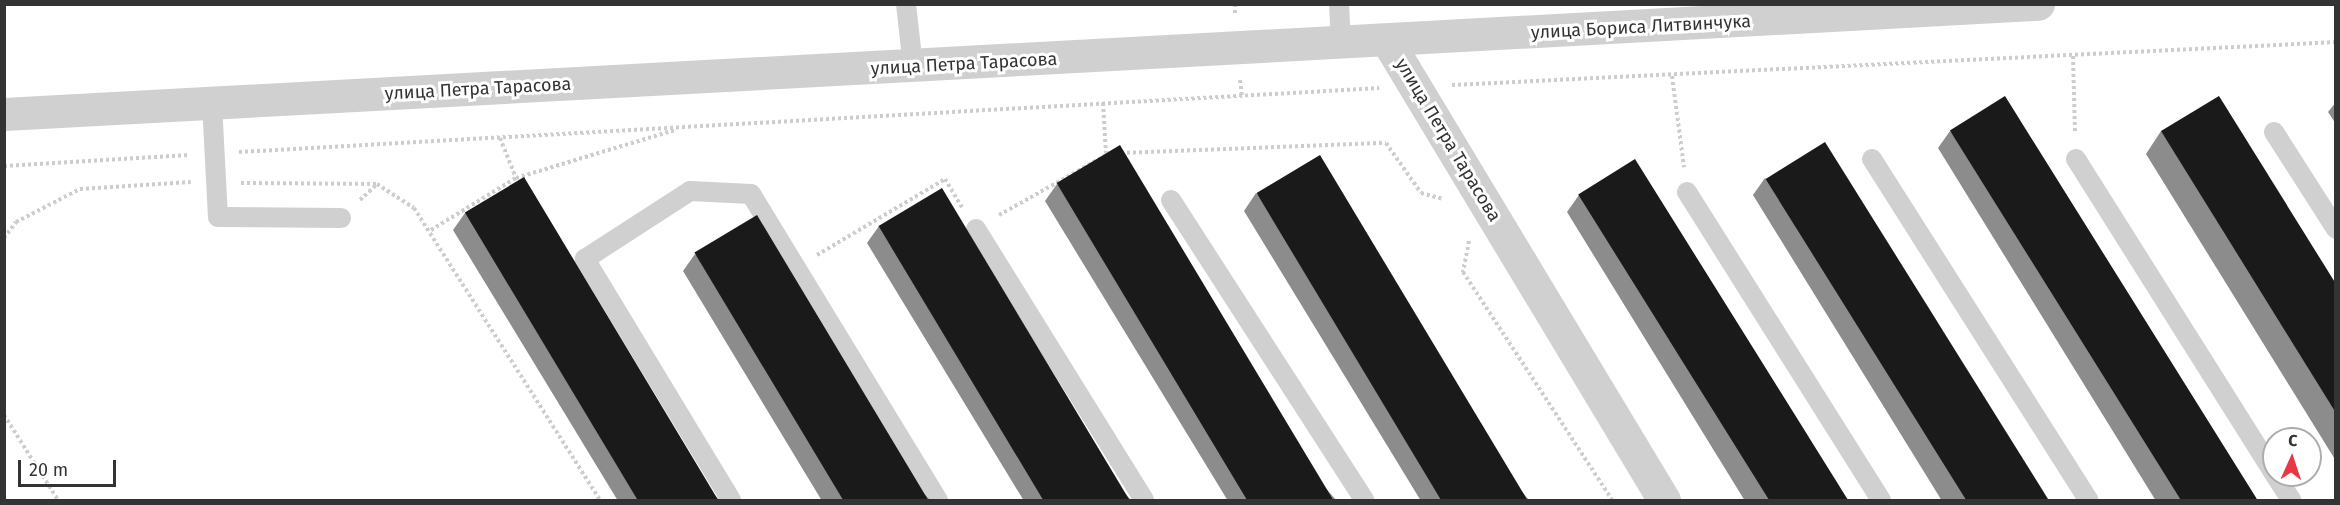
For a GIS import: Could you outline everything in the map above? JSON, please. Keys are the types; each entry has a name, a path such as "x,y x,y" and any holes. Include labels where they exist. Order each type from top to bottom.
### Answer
{"street":[{"name":"улица Бориса Литвинчука","path":"1388,42 2038,4"},
{"name":"улица Петра Тарасова","path":"4,114 1388,42 1664,501"}],"lane":[{"path":"906,4 913,66"},
{"path":"1339,4 1341,44"},
{"path":"212,102 218,217 341,218"},
{"path":"2274,132 2336,229"},
{"path":"1872,159 2088,501"},
{"path":"2076,159 2262,453"},
{"path":"731,501 585,259 690,191 751,195 938,501"},
{"path":"1687,192 1881,501"},
{"path":"1171,200 1364,501"},
{"path":"976,229 1144,501"},
{"path":"2283,487 2291,501"}],"path":[{"path":"4,166 1415,86 1672,76 2336,42"},
{"path":"2073,56 2076,159"},
{"path":"1672,76 1687,192"},
{"path":"1103,104 1106,153"},
{"path":"430,230 516,178 682,128"},
{"path":"500,138 516,178"},
{"path":"796,268 945,179 976,229 1106,153 1386,143 1421,193 1448,200"},
{"path":"4,238 16,222 80,189 143,181 377,184 414,208 430,230 600,501"},
{"path":"1471,236 1463,272 1612,501"},
{"path":"4,415 58,501"}],"building":[{"path":"2005,96 2257,499 2181,500 1950,130"},
{"path":"2219,96 2336,284 2336,413 2161,131"},
{"path":"1825,142 2049,500 1966,500 1766,179"},
{"path":"1120,145 1333,500 1247,500 1057,183"},
{"path":"1320,155 1527,500 1441,500 1257,193"},
{"path":"1635,159 1848,500 1769,500 1578,195"},
{"path":"524,177 718,500 638,500 465,213"},
{"path":"942,188 1129,500 1043,500 879,226"},
{"path":"757,215 928,500 843,500 694,253"}]}
